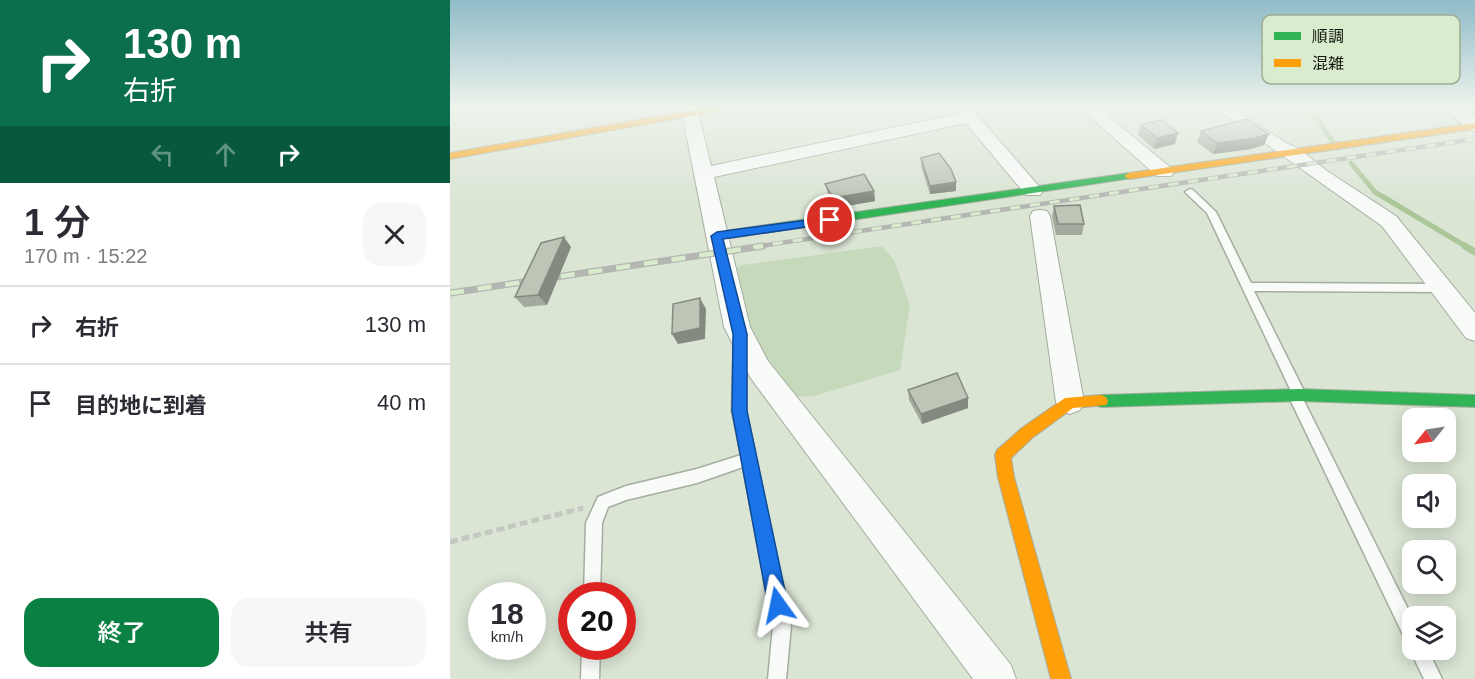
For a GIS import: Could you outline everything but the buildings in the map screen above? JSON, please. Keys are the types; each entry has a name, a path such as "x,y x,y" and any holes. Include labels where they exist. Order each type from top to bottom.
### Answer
{"street":[{"path":"450,156 540,139"},
{"path":"696,139 740,334 759,369 997,679"},
{"path":"703,174 853,139"},
{"path":"989,139 1033,191"},
{"path":"1125,139 1164,172"},
{"path":"1268,139 1293,153 1320,175 1389,221 1475,331"},
{"path":"717,236 1389,139"},
{"path":"1040,216 1070,402"},
{"path":"1061,679 1006,477 1003,455 1022,436 1070,402 1297,395 1475,401"}],"lane":[{"path":"1190,192 1211,212 1402,614"},
{"path":"1246,287 1441,288"},
{"path":"740,334 739,411 782,626 777,679"},
{"path":"592,582 594,523 603,502 626,493 697,476 748,459"},
{"path":"590,679 591,660"},
{"path":"1424,660 1433,679"}],"path":[{"path":"450,542 603,502"}],"green space":[{"path":"882,246 894,260 910,305 900,370 814,396 787,397 747,339 731,270 743,265"}],"waterway":[{"path":"1331,139 1333,142"},
{"path":"1351,163 1375,192 1467,247"},
{"path":"1465,246 1475,252"}],"railway":[{"path":"753,247 1475,139"},
{"path":"450,293 763,246"}],"traffic: fast":[{"path":"717,236 1129,176"},
{"path":"1101,401 1299,395 1475,401"}],"traffic: slow":[{"path":"450,156 547,139"},
{"path":"1129,176 1387,139"},
{"path":"1061,679 1006,477 1003,455 1027,433 1070,402 1101,401"}],"route":[{"path":"778,605 739,411 740,334 717,236 830,220"}]}
